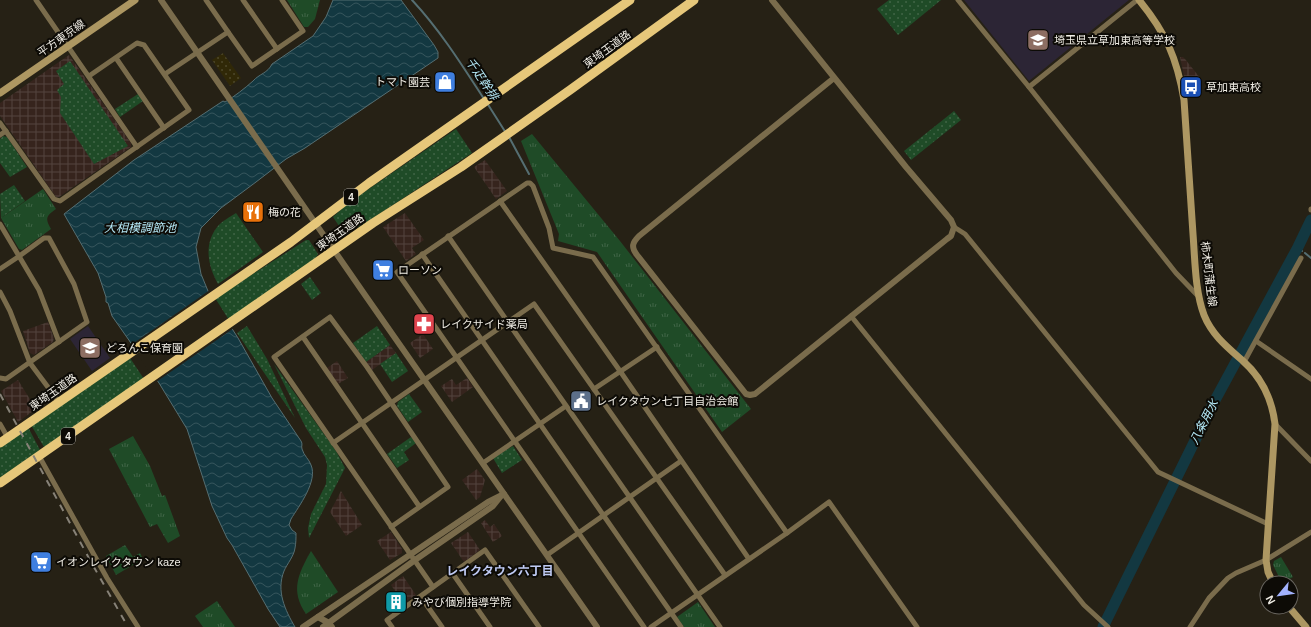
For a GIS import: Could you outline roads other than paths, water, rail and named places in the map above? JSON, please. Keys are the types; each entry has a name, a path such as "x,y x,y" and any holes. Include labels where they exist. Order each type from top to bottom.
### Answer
{"highway":[{"name":"東埼玉道路","path":"0,444 316,224 369,183 630,0"},
{"name":"東埼玉道路","path":"0,483 373,223 461,167 694,0"}],"main road":[{"name":"平方東京線","path":"0,94 135,0"},
{"name":"柿木町蒲生線","path":"1138,0 1155,21 1170,46 1181,81 1184,100 1195,258 1199,298 1204,315 1208,324 1222,343 1243,361 1263,385 1273,408 1275,424 1266,560 1269,575"},
{"path":"1296,615 1306,627"}],"street":[{"path":"36,0 137,147"},
{"path":"161,0 279,173 425,379 597,627"},
{"path":"206,0 252,66 303,31 282,0"},
{"path":"243,0 277,49"},
{"path":"772,0 918,183 951,220 954,227 966,234 1158,472 1268,524"},
{"path":"958,0 1176,273 1199,298"},
{"path":"1029,87 1138,0"},
{"path":"165,74 228,32"},
{"path":"0,123 54,199 60,200 189,110 144,45 137,43 89,76"},
{"path":"116,58 164,128"},
{"path":"834,78 633,242 632,246 637,255 746,394 755,394 951,236 954,227"},
{"path":"0,135 6,131"},
{"path":"644,627 397,272 527,183 530,183 533,186 549,228 554,248 593,256 787,533"},
{"path":"500,201 620,371 749,559"},
{"path":"0,224 18,257 39,290 59,342"},
{"path":"448,236 720,627"},
{"path":"0,268 44,238 49,238 74,284 87,322 6,379 0,378"},
{"path":"422,254 681,627"},
{"path":"1243,361 1256,341 1301,258"},
{"path":"0,292 10,311 30,363 59,402"},
{"path":"333,443 534,304 725,575"},
{"path":"851,316 1084,605 1108,627"},
{"path":"391,527 448,487 391,402 330,317 274,357 391,527 411,554 433,587"},
{"path":"303,337 419,506"},
{"path":"1256,341 1311,379"},
{"path":"594,389 657,346"},
{"path":"483,463 514,440 566,406"},
{"path":"0,424 8,438"},
{"path":"1275,424 1311,461"},
{"path":"39,456 107,578 138,627"},
{"path":"547,555 681,461"},
{"path":"303,627 488,502 504,494"},
{"path":"318,617 322,627 331,625 415,560 493,506 504,494"},
{"path":"651,627 787,533 829,502 917,627"},
{"path":"1190,627 1209,598 1220,585 1236,573 1266,560 1311,532"},
{"path":"392,627 387,620 485,550 539,627"},
{"path":"453,574 490,627"},
{"path":"421,597 442,627"},
{"path":"318,617 331,625"}],"water":[{"name":"大相模調節池","path":"333,0 401,0 434,45 438,52 438,58 305,148 286,159 221,208 201,228 196,247 201,274 208,291 238,338 272,398 301,441 303,451 310,463 312,471 310,486 289,525 296,533 295,546 293,554 284,571 281,586 281,593 285,607 295,627 280,627 227,538 212,506 187,429 159,383 112,316 108,303 106,302 106,297 98,273 64,214 134,160 223,101 225,102 266,71 272,64 313,36 326,17"}],"waterway":[{"name":"千疋幹排","path":"412,0 441,36 484,99"},
{"name":"千疋幹排","path":"487,103 506,133"},
{"name":"千疋幹排","path":"509,137 529,174"},
{"name":"八条用水","path":"1103,627 1213,404 1298,247 1311,220"},
{"name":"八条用水","path":"1298,247 1302,251"},
{"path":"1305,253 1311,258"}],"railway":[{"path":"0,394 128,627"}],"place":[{"name":"埼玉県立草加東高等学校","path":"1038,40"},
{"name":"トマト園芸","path":"445,82"},
{"name":"草加東高校","path":"1191,87"},
{"name":"梅の花","path":"253,212"},
{"name":"ローソン","path":"383,270"},
{"name":"レイクサイド薬局","path":"424,324"},
{"name":"どろんこ保育園","path":"90,348"},
{"name":"レイクタウン七丁目自治会館","path":"581,401"},
{"name":"イオンレイクタウン kaze","path":"41,562"},
{"name":"みやび個別指導学院","path":"396,602"}],"district":[{"name":"レイクタウン六丁目","path":"500,571"}]}
